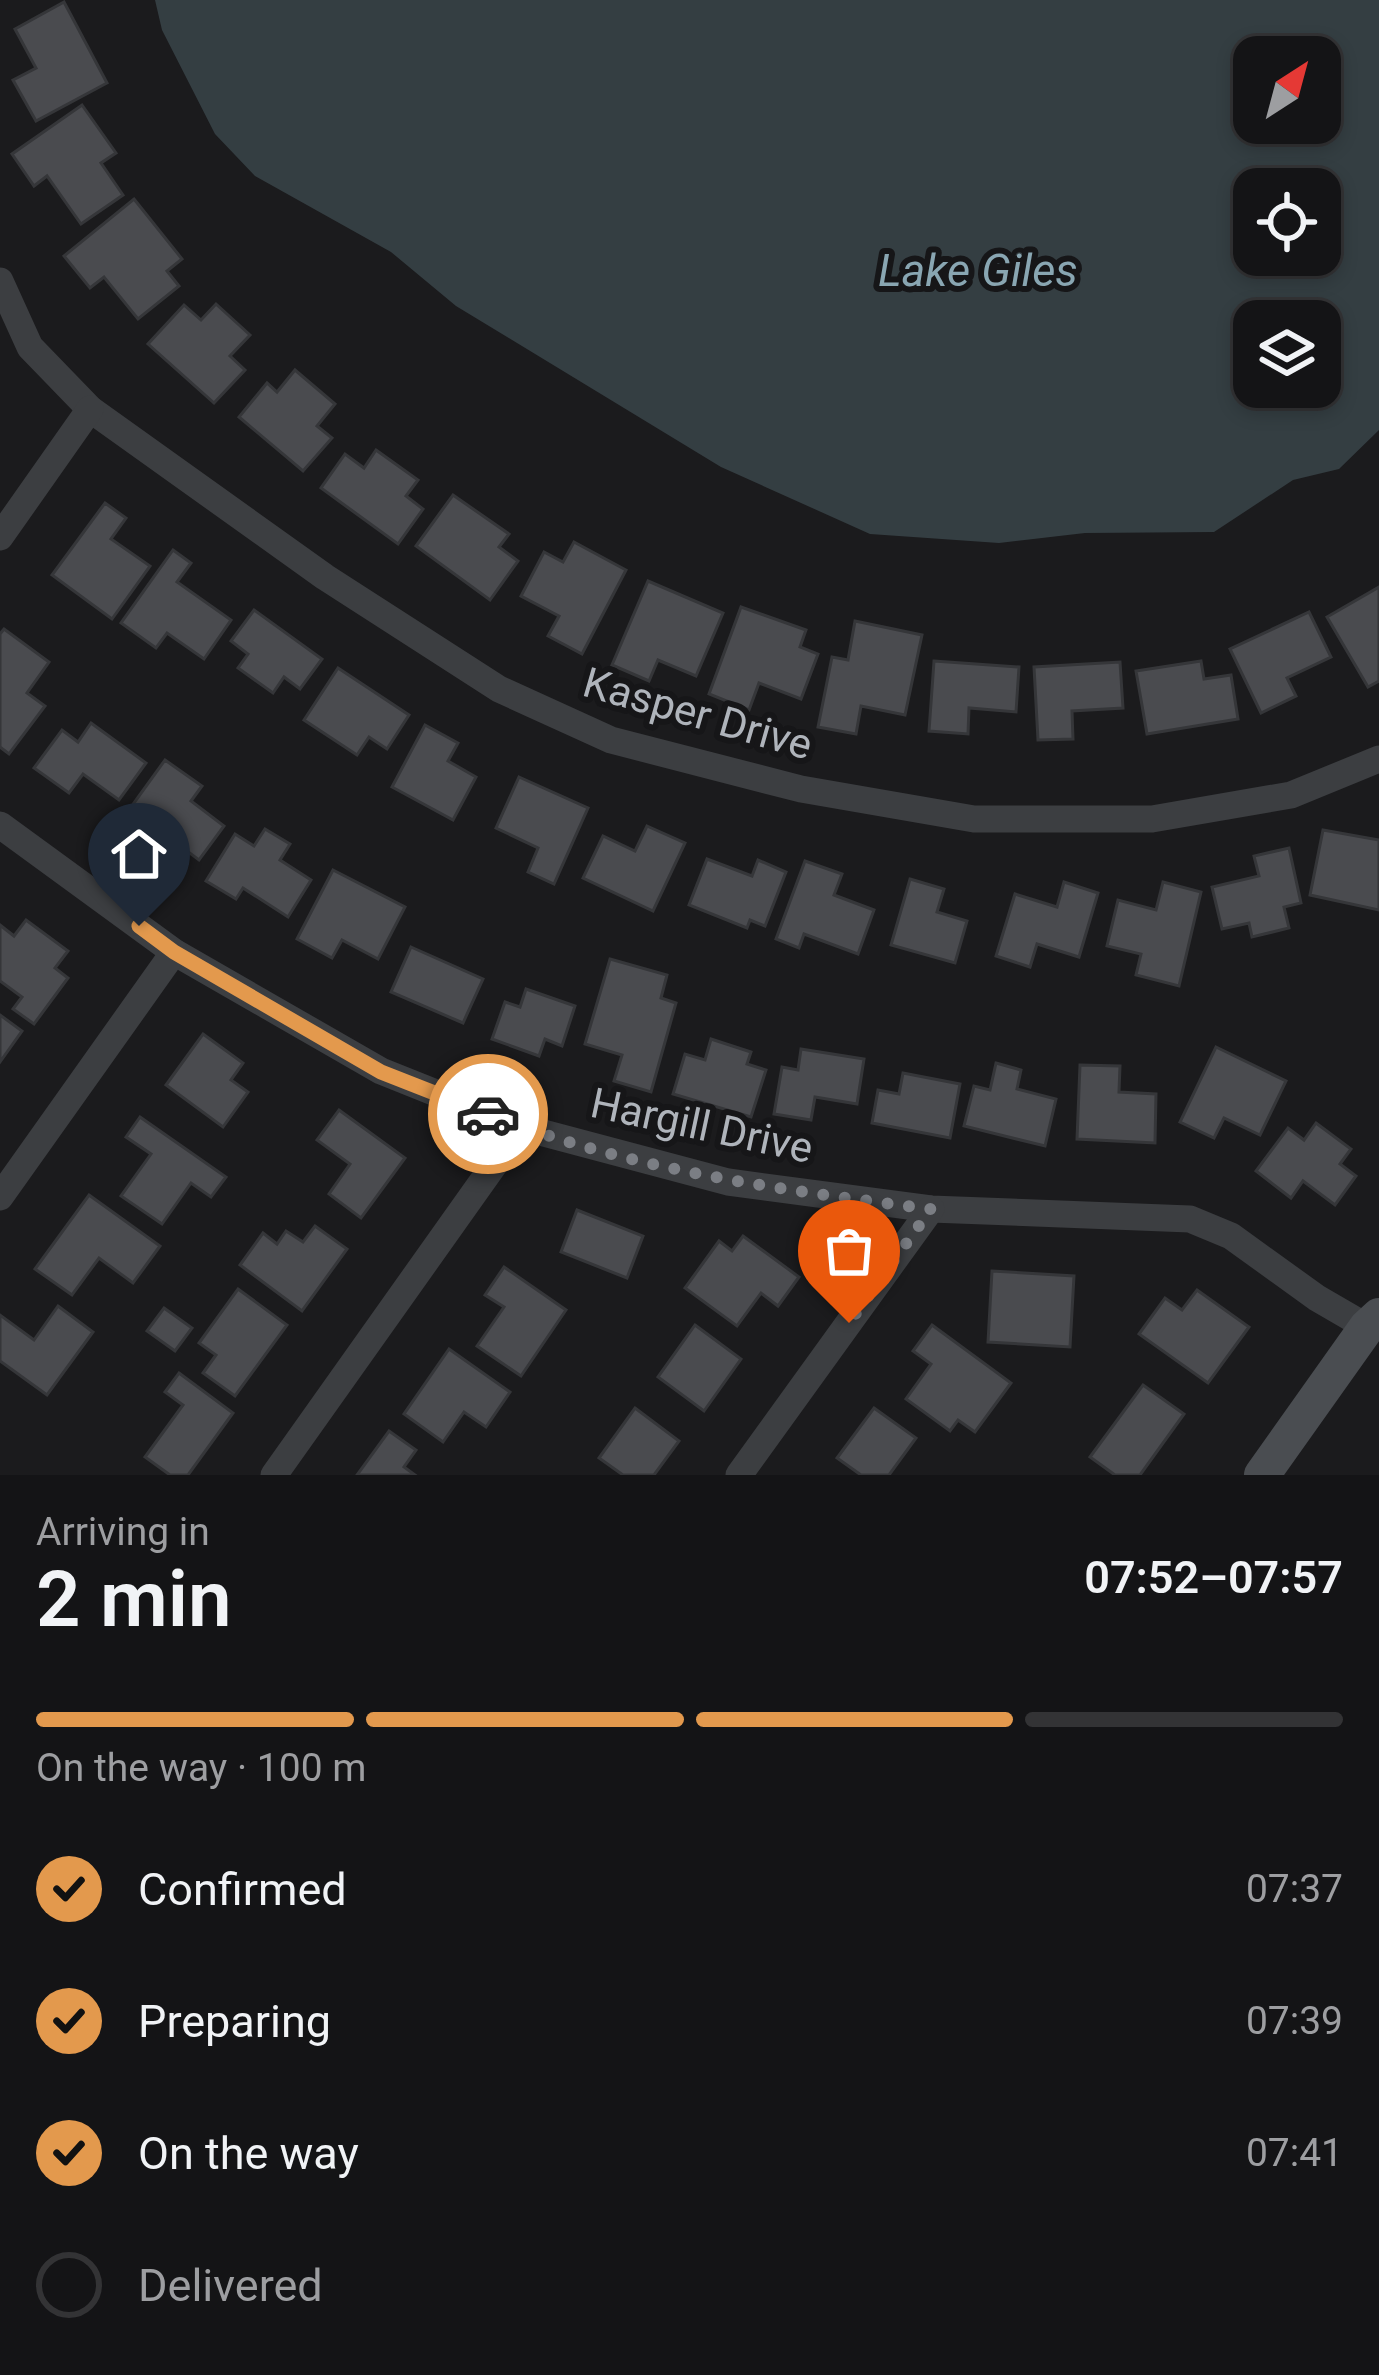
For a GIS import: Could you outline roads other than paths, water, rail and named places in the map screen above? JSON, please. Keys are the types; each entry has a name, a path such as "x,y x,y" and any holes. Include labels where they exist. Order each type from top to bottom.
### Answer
{"main road":[{"path":"1262,1475 1373,1322 1379,1292"}],"street":[{"name":"Kasper Drive","path":"0,281 30,347 89,409 326,577 499,689 611,740 801,789 974,819 1152,819 1291,795 1379,759"},
{"path":"0,537 89,409"},
{"name":"Hargill Drive","path":"0,825 174,952 381,1072 521,1127 728,1182 931,1209 1190,1219 1231,1236 1317,1298 1373,1322"},
{"path":"0,1197 174,952"},
{"path":"274,1475 521,1127"},
{"path":"739,1475 931,1209"}],"water":[{"name":"Lake Giles","path":"155,0 1379,0 1379,430 1339,469 1293,480 1214,532 1085,533 999,543 870,534 721,467 456,306 391,252 255,176 215,134 162,30"}]}
